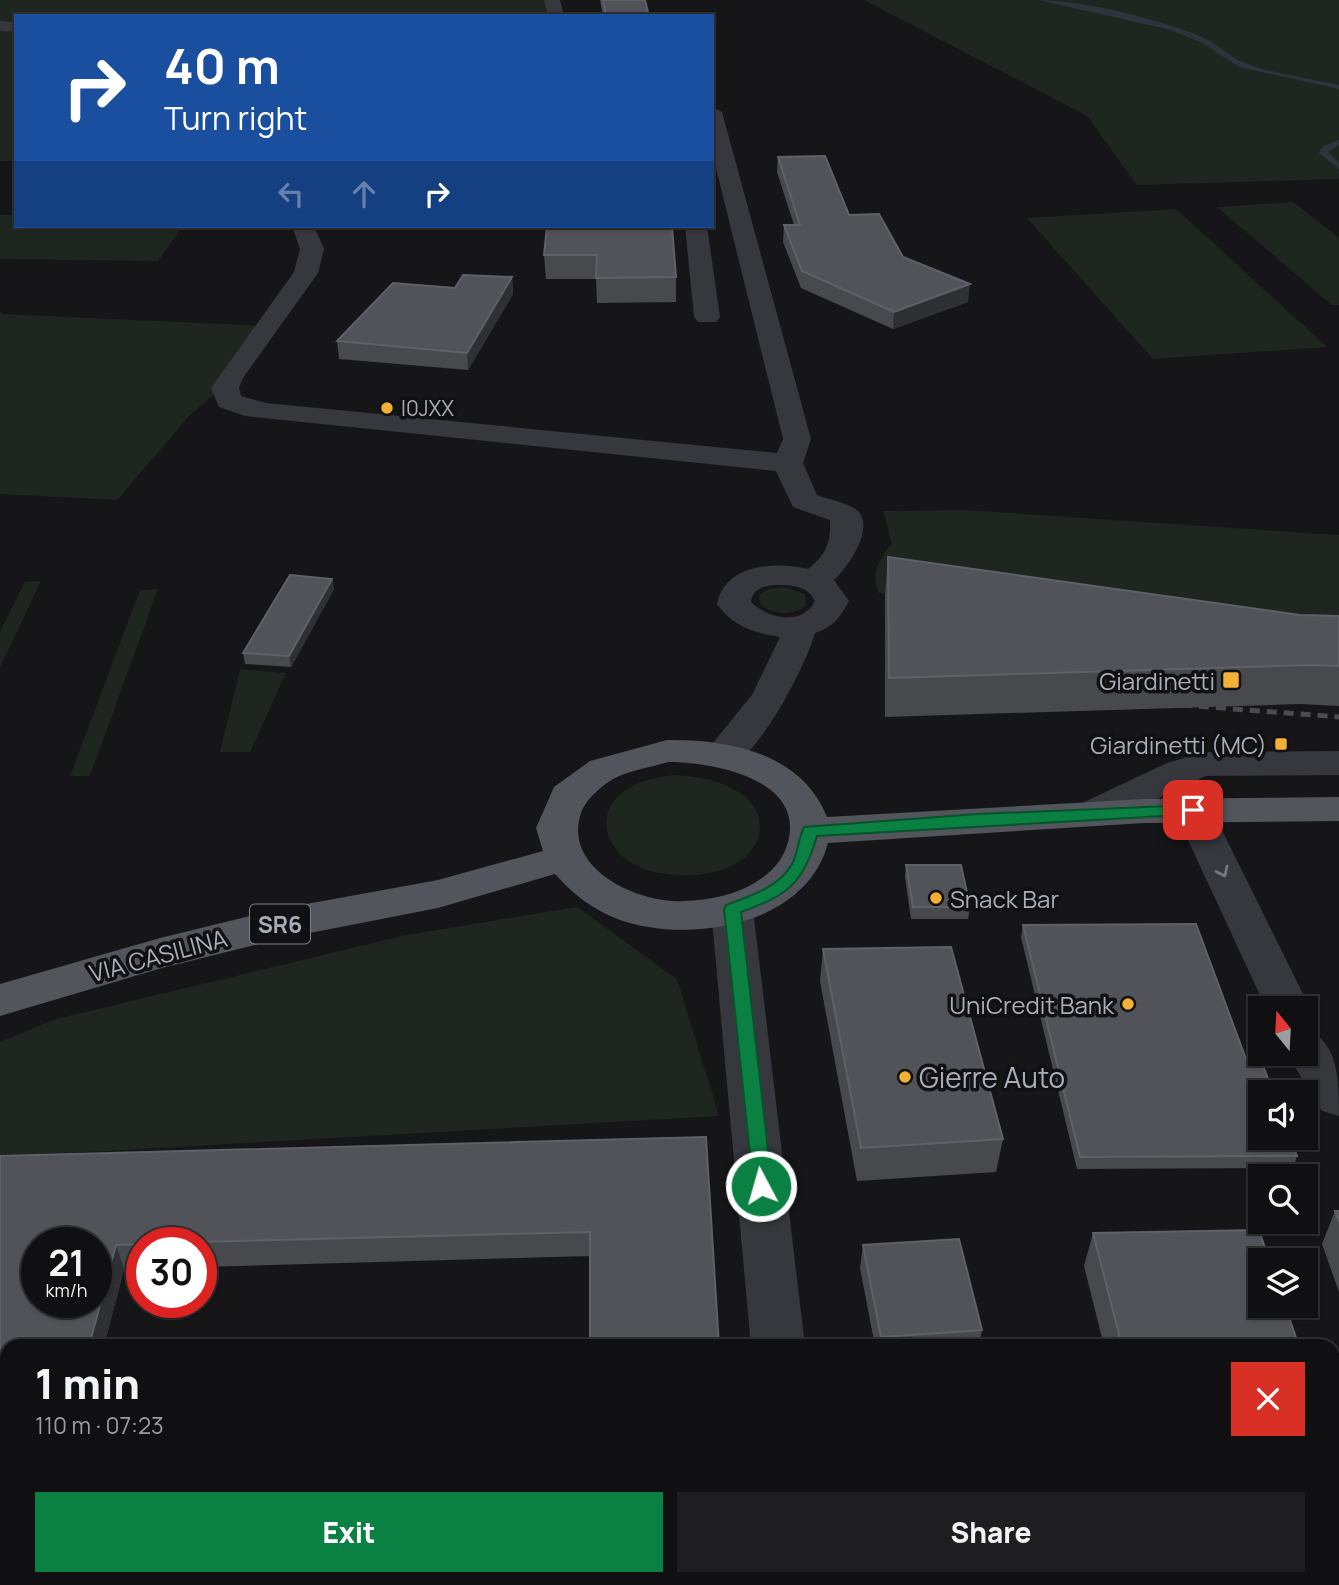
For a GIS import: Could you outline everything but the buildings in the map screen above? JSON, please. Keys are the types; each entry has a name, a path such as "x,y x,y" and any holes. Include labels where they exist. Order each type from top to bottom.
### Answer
{"main road":[{"path":"687,751 722,755 756,766 787,785 806,814 810,831 803,858 790,878 763,898 732,909 692,915 651,913 627,907 592,890 574,875 562,859 555,834 559,815 570,794 590,777 623,760 649,754 687,751"},
{"path":"810,831 1094,813 1339,809"},
{"name":"VIA CASILINA","path":"0,1000 160,953 292,922 450,891 562,859"}],"street":[{"path":"714,120 797,439 788,463 804,501 845,515 846,544 843,552 813,581"},
{"path":"304,228 312,249 306,273 227,383 227,397 237,406 788,463"},
{"path":"696,228 707,317"},
{"path":"784,574 813,581 830,593 830,609 824,617 800,626 774,626 752,621 740,613 733,598 740,586 759,577 784,574"},
{"path":"722,755 760,710 784,675 800,626"},
{"path":"1094,813 1180,771 1204,764 1339,763"},
{"path":"1193,810 1282,996"},
{"path":"732,909 777,1339"},
{"path":"1318,1064 1339,1098"}],"shaded area":[{"path":"0,0 556,0 560,14 14,14 14,161 0,161"},
{"path":"864,0 1339,0 1339,179 1137,185 1087,116"},
{"path":"1293,202 1339,238 1339,305 1332,305 1217,207"},
{"path":"1176,209 1327,347 1153,359 1027,218"},
{"path":"0,215 14,215 14,228 182,228 158,261 0,259"},
{"path":"0,312 268,326 227,383 189,416 117,500 0,494"},
{"path":"965,510 1339,535 1339,643 1191,636 879,593 876,572 892,543 883,511"},
{"path":"41,581 0,667 0,632 25,582"},
{"path":"784,587 805,594 806,606 783,613 760,604 759,595 769,589"},
{"path":"158,589 90,776 70,776 140,590"},
{"path":"240,669 286,673 250,752 220,752"},
{"path":"673,775 713,781 740,793 756,810 760,829 753,847 737,863 711,873 664,874 635,865 613,846 606,826 610,807 617,797 638,783"},
{"path":"577,907 677,979 719,1116 0,1157 0,1042 56,1019 407,935"}],"waterway":[{"path":"1041,0 1103,11 1169,28 1204,40 1242,65 1339,87"},
{"path":"1339,142 1326,148 1323,153 1339,166"}],"railway":[{"path":"1182,705 1339,717"}],"place":[{"name":"I0JXX","path":"387,408"},
{"name":"Giardinetti","path":"1231,680"},
{"name":"Giardinetti (MC)","path":"1281,744"},
{"name":"Snack Bar","path":"936,898"},
{"name":"UniCredit Bank","path":"1128,1004"},
{"name":"Gierre Auto","path":"905,1077"}],"route":[{"path":"761,1186 732,909 763,898 790,878 800,866 810,831 978,819 1193,810"}]}
